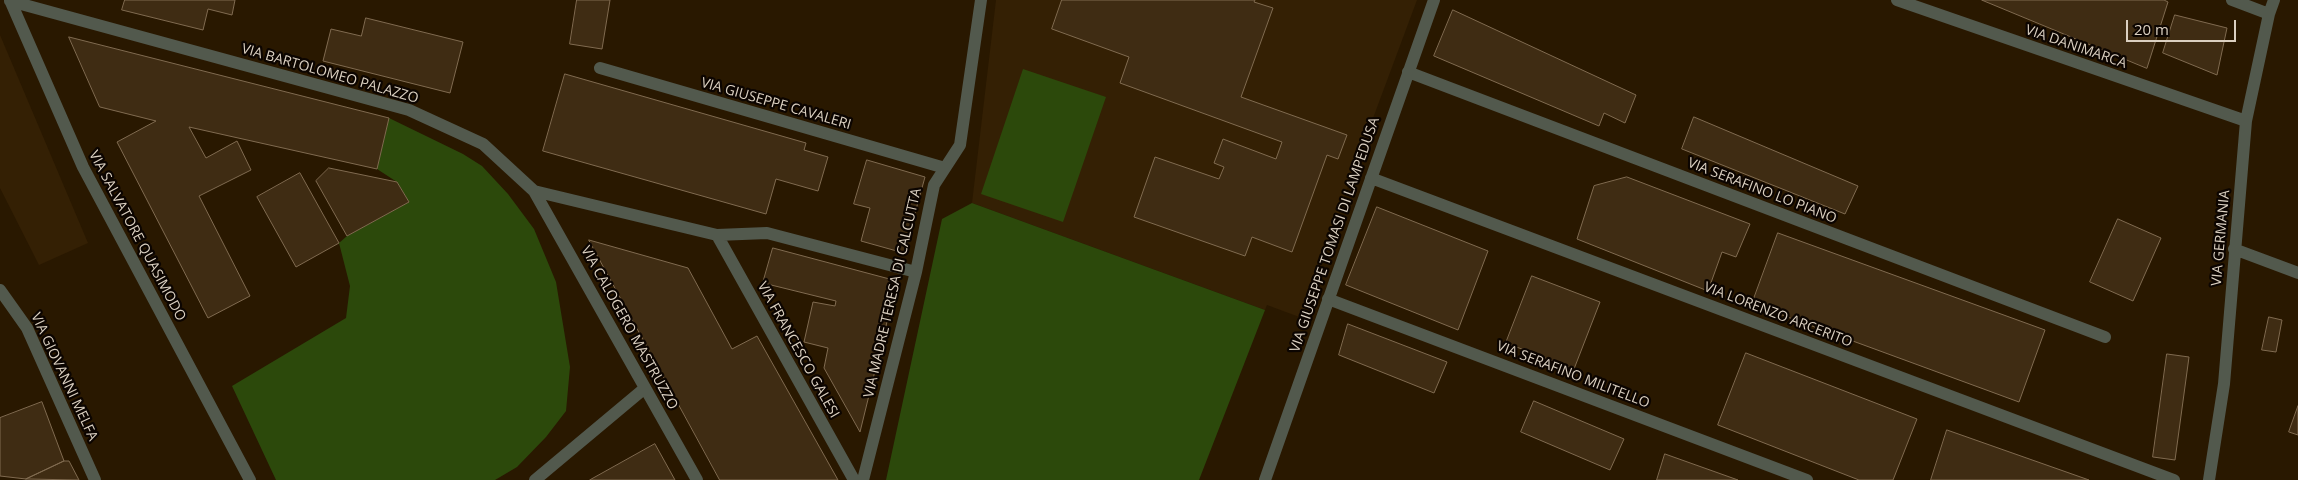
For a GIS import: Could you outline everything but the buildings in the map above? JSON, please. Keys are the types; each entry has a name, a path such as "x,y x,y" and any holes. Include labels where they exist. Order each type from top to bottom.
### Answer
{"street":[{"name":"VIA MADRE TERESA DI CALCUTTA","path":"863,480 916,272 934,185 960,145 980,0"},
{"name":"VIA GIUSEPPE TOMASI DI LAMPEDUSA","path":"1265,480 1434,0"},
{"name":"VIA DANIMARCA","path":"1897,0 2246,122"},
{"path":"2232,0 2269,14"},
{"name":"VIA GERMANIA","path":"2209,480 2224,384 2246,122 2269,14 2274,0"},
{"name":"VIA BARTOLOMEO PALAZZO","path":"10,1 409,110 482,144 534,191 716,235 767,233 916,272"},
{"name":"VIA SALVATORE QUASIMODO","path":"10,1 83,167 250,480"},
{"name":"VIA GIUSEPPE CAVALERI","path":"600,68 944,168"},
{"name":"VIA SERAFINO LO PIANO","path":"1408,72 2105,337"},
{"name":"VIA LORENZO ARCERITO","path":"1371,178 2174,480"},
{"name":"VIA CALOGERO MASTRUZZO","path":"534,191 697,480"},
{"name":"VIA FRANCESCO GALESI","path":"716,235 854,480"},
{"path":"2234,249 2298,273"},
{"name":"VIA GIOVANNI MELFA","path":"0,290 27,328 95,480"},
{"name":"VIA SERAFINO MILITELLO","path":"1328,299 1807,480"},
{"path":"535,480 645,388"}],"shaded area":[{"path":"996,0 1417,0 1350,180 1302,318 1267,305 1265,310 972,203"},
{"path":"0,35 88,243 39,265 0,188"}],"green space":[{"path":"1023,69 1106,97 1063,222 981,194"},
{"path":"389,118 463,154 482,166 508,194 534,229 556,282 570,367 566,411 546,437 517,467 495,480 276,480 232,386 346,318 350,286 339,243 347,236 409,202 397,182 377,169"},
{"path":"972,203 1265,310 1199,480 886,480 942,219"}]}
